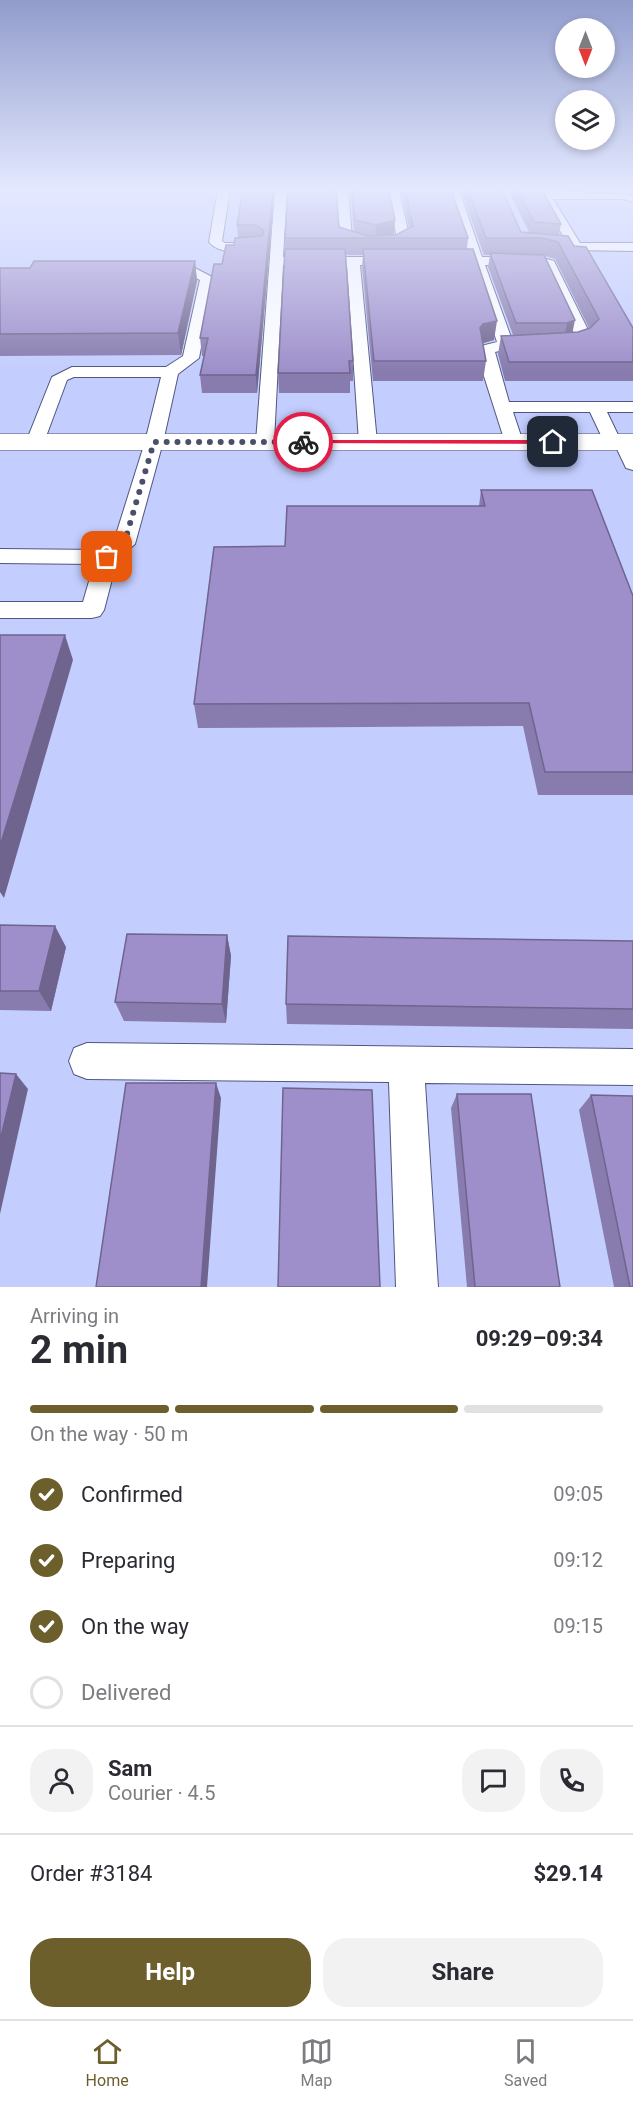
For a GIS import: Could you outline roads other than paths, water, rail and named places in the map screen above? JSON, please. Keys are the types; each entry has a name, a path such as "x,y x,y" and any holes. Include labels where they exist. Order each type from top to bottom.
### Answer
{"street":[{"path":"0,442 514,442 625,447"}],"lane":[{"path":"265,442 277,250"},
{"path":"473,250 505,344"},
{"path":"276,261 410,261"},
{"path":"353,261 368,442"},
{"path":"443,261 539,261 549,264 584,338 573,344 505,344 488,349 491,373 514,442"},
{"path":"35,442 60,377 72,372 170,372 190,358 207,278 193,271 148,271"},
{"path":"0,610 92,610 107,557 124,544 154,442 170,372"},
{"path":"502,407 633,407"},
{"path":"596,407 625,447"},
{"path":"0,556 107,557"},
{"path":"87,1061 633,1067"},
{"path":"406,1065 417,1287"}]}
